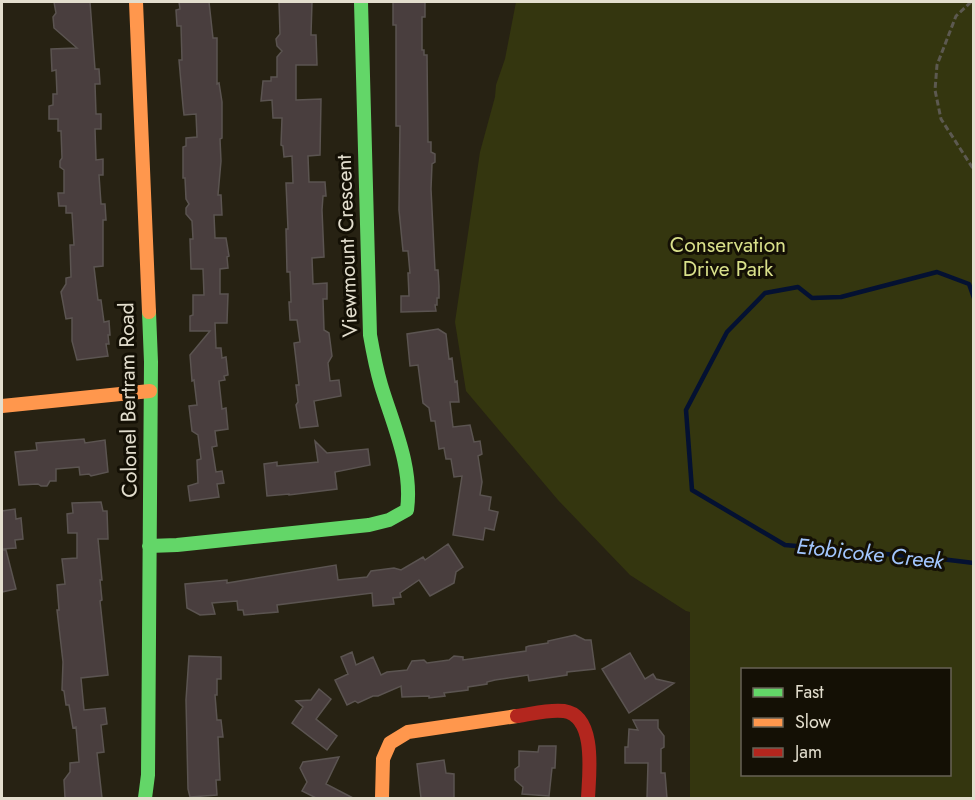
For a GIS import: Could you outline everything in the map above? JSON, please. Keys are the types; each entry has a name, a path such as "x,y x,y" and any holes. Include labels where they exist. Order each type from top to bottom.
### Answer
{"street":[{"name":"Colonel Bertram Road","path":"136,2 151,362 148,775 145,798"},
{"name":"Viewmount Crescent","path":"149,546 369,525 389,520 407,510 408,487 402,453 379,378 370,335 361,2"},
{"path":"2,406 150,391"},
{"path":"382,798 383,759 390,743 408,732 554,711 570,712 585,727 589,743 588,798"}],"path":[{"path":"971,2 956,15 937,65 935,90 941,119 974,170"}],"green space":[{"name":"Conservation Drive Park","path":"516,2 973,2 973,798 690,798 690,612 630,575 558,500 466,391 455,322 480,152 495,97 496,85 505,59"}],"building":[{"path":"54,2 90,2 95,69 99,69 100,84 95,84 96,114 101,114 101,129 95,129 96,160 103,159 103,175 99,175 101,204 105,204 106,220 103,220 103,266 94,267 98,300 101,300 104,322 109,321 110,335 108,335 109,344 106,344 108,356 77,360 72,341 72,318 66,319 61,292 66,284 66,278 71,277 70,245 74,245 72,213 66,213 66,206 59,206 58,193 64,193 64,170 60,167 61,131 58,131 58,119 49,119 49,106 53,105 53,94 57,94 56,70 52,71 51,49 77,48 54,28 53,17 56,13"},
{"path":"179,2 209,2 213,38 217,38 217,84 219,83 222,102 218,195 221,195 222,215 214,215 215,238 226,238 229,256 227,257 228,268 220,269 220,294 228,294 227,323 215,323 216,348 221,348 222,358 226,357 228,375 224,376 225,380 219,381 222,409 226,408 228,429 215,431 217,446 212,447 216,472 222,471 224,483 217,484 219,497 190,501 188,486 198,483 197,460 201,459 198,435 192,431 189,406 197,405 190,355 210,331 190,331 193,295 204,295 203,269 191,269 192,221 186,214 189,204 186,199 185,178 183,178 183,147 186,146 186,138 197,137 196,114 184,115 179,60 182,60 181,26 177,26 176,10 180,9"},
{"path":"279,2 312,2 311,35 316,35 317,65 296,65 296,100 321,99 320,155 308,156 309,182 325,182 326,196 323,196 322,210 324,257 312,258 313,284 327,283 327,299 323,299 324,330 329,333 332,356 328,363 330,381 339,380 341,396 314,401 318,426 300,428 296,405 298,402 296,385 299,385 294,343 300,342 297,320 290,320 290,272 287,272 286,183 293,183 292,156 284,157 281,145 282,118 273,118 272,100 261,101 263,81 271,81 271,77 277,77 277,57 282,51 277,46 276,39 280,34"},
{"path":"393,2 425,2 425,17 422,17 422,50 424,50 424,55 427,55 428,142 431,142 431,152 435,154 435,162 432,164 431,189 435,270 438,270 439,286 436,311 401,312 401,296 409,296 408,273 410,273 408,251 403,251 399,210 400,126 396,126 396,25 393,25"},
{"path":"438,329 446,334 449,359 452,358 455,382 457,381 459,402 450,402 453,427 470,425 474,442 480,441 482,454 478,456 482,482 480,495 491,497 489,510 498,512 494,530 485,528 483,540 453,535 462,476 454,477 451,459 446,459 444,448 439,449 435,421 431,421 429,408 423,403 418,365 410,366 407,334"},
{"path":"84,439 85,443 105,440 108,472 91,476 89,474 80,475 79,467 56,469 56,481 50,481 47,486 19,485 15,452 37,450 36,443"},
{"path":"315,441 327,453 368,449 370,465 335,472 337,489 267,496 264,464 277,462 277,466 318,462"},
{"path":"101,502 103,511 107,511 108,539 98,539 102,580 100,580 102,600 100,601 108,675 81,678 84,710 105,708 107,724 101,725 104,752 97,753 102,798 65,798 64,780 70,772 70,763 79,762 76,727 73,728 69,705 66,705 62,690 63,662 57,610 59,610 57,585 65,584 62,559 77,558 77,533 68,533 67,514 73,513 72,503"},
{"path":"15,509 16,519 21,518 23,539 15,540 16,548 2,549 2,511"},
{"path":"448,544 463,567 456,572 454,583 430,596 419,580 400,593 401,597 393,598 394,604 373,606 372,593 277,605 278,612 244,615 243,610 238,610 237,601 212,603 215,614 200,615 187,608 185,584 227,580 227,583 336,565 338,580 367,577 371,571 394,568 401,570 423,557 425,560"},
{"path":"2,550 6,550 16,589 2,592"},
{"path":"575,635 591,640 595,669 567,672 567,675 529,681 528,675 495,680 487,684 468,687 468,690 444,693 445,696 429,698 429,696 402,697 401,686 347,705 335,680 348,674 341,657 352,652 356,665 373,657 381,675 387,672 407,670 412,661 424,660 427,663 449,660 454,656 463,657 463,660 526,651 526,647 529,646"},
{"path":"630,653 645,679 653,674 656,679 674,683 629,713 602,669"},
{"path":"189,656 221,657 221,679 217,679 217,695 215,695 217,720 221,720 223,737 218,737 220,780 216,780 217,795 190,797 188,789 186,700"},
{"path":"319,689 331,699 316,719 337,736 327,750 292,723 303,707 296,701 311,700"},
{"path":"633,720 658,720 658,728 664,736 664,747 661,749 661,773 665,773 667,798 647,798 648,763 625,763 625,747 628,747 629,729 638,730"},
{"path":"539,746 556,746 555,768 552,768 549,796 522,794 523,787 515,780 515,769 519,766 519,751 538,752"},
{"path":"339,757 326,784 353,798 316,798 302,791 307,782 300,768 303,762"},
{"path":"444,760 446,773 454,774 454,798 421,798 417,764"}],"waterway":[{"name":"Etobicoke Creek","path":"974,298 969,284 937,272 841,297 812,298 798,287 765,293 727,332 686,410 692,490 785,545 974,563"}],"traffic: fast":[{"path":"149,546 369,525 389,520 407,510 405,462 379,379 370,335 361,2"},
{"path":"145,798 148,775 151,362 149,312"}],"traffic: slow":[{"path":"136,2 149,312"},
{"path":"2,406 150,391"},
{"path":"382,798 383,759 390,743 408,732 517,716"}],"traffic: jam":[{"path":"517,716 546,711 564,711 575,715 582,723 589,748 588,798"}]}
